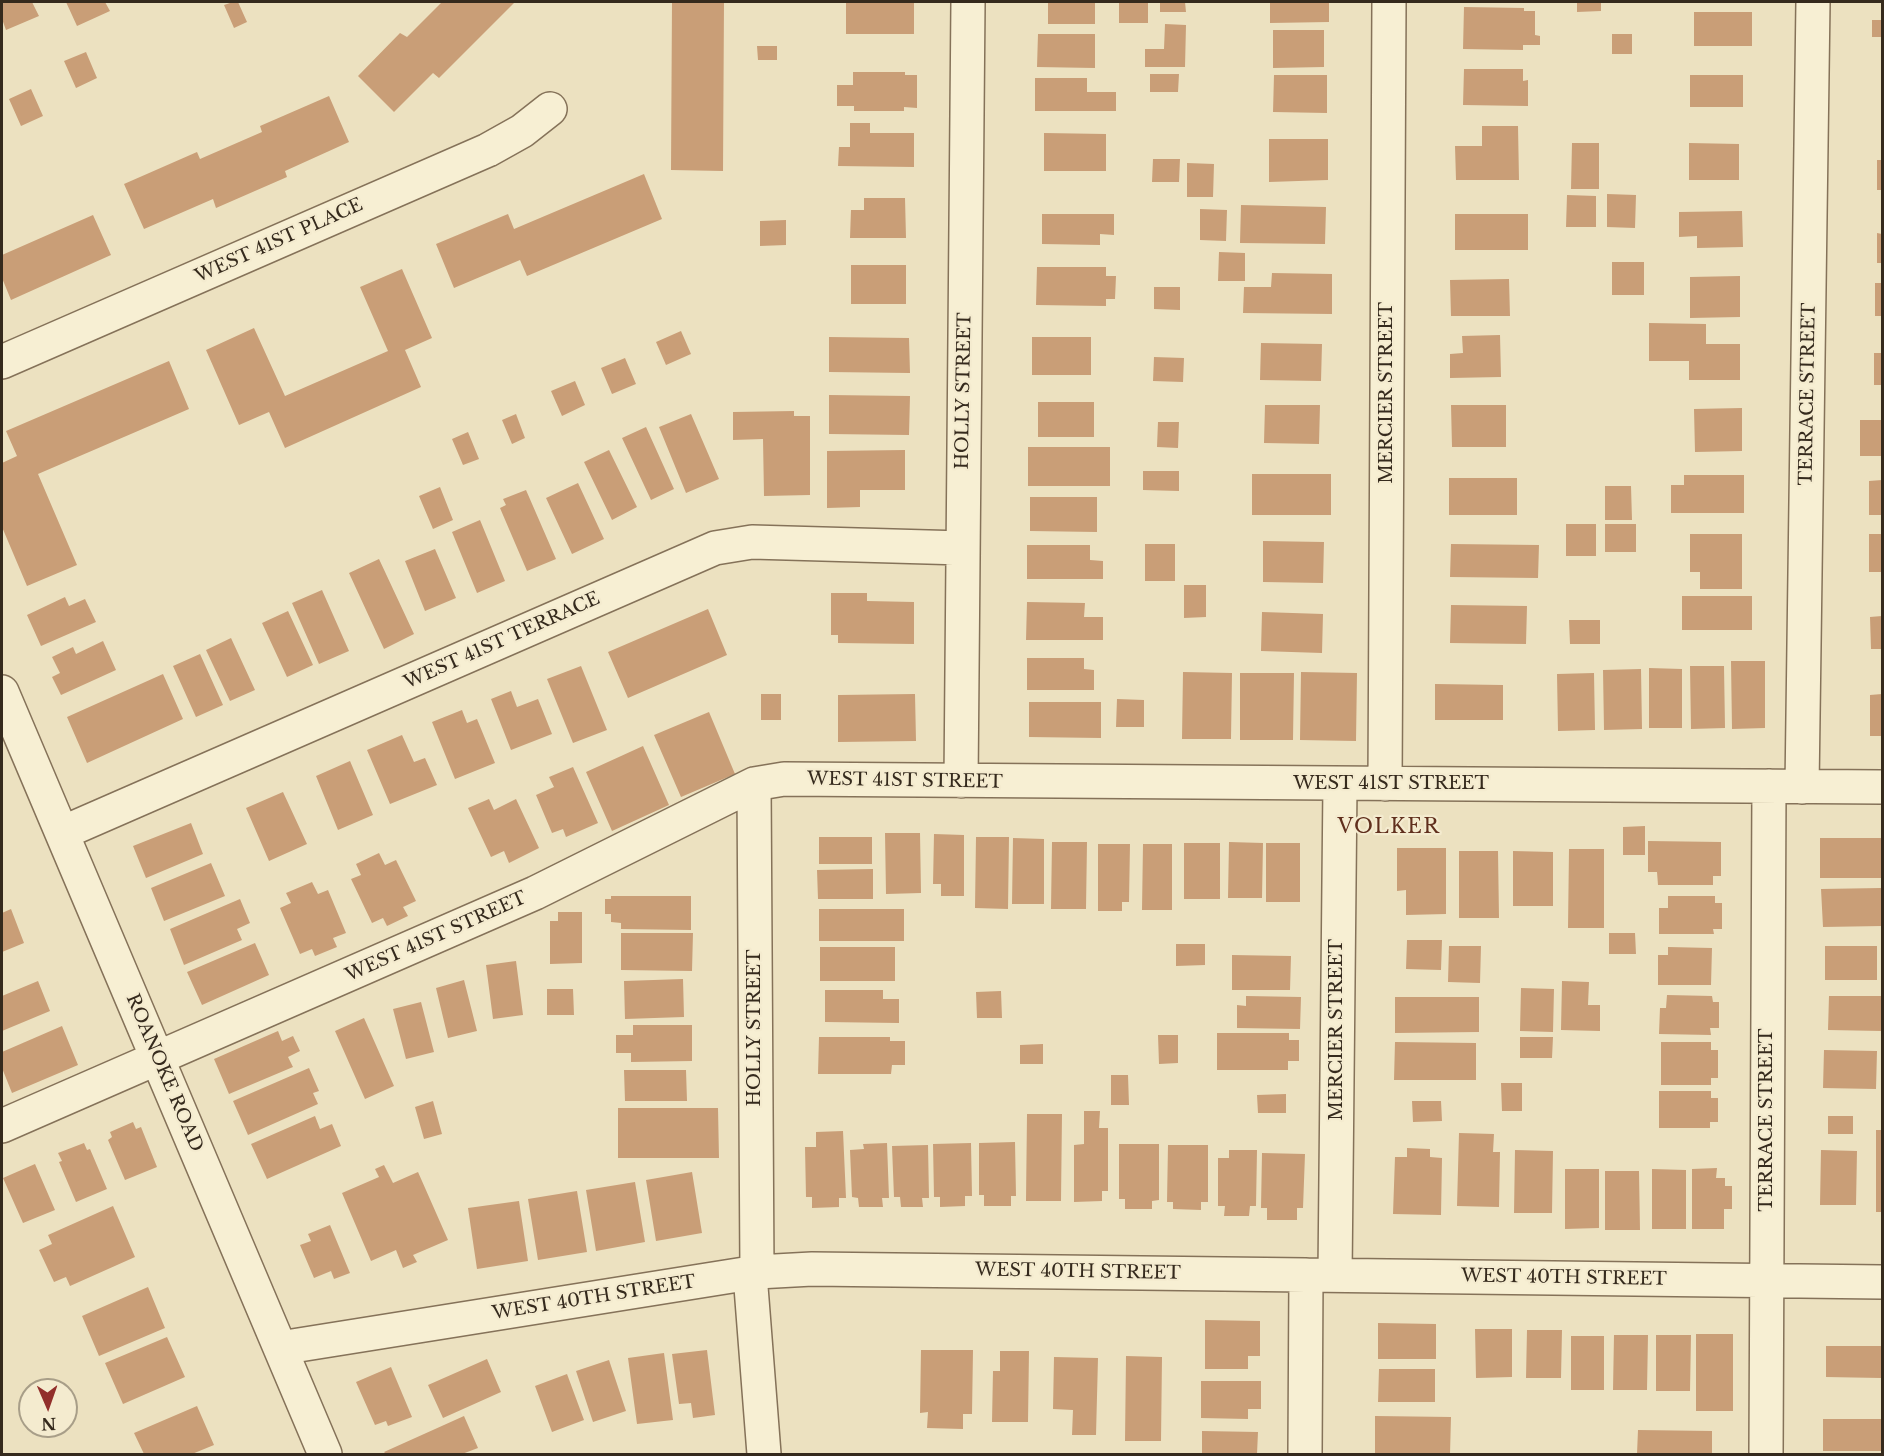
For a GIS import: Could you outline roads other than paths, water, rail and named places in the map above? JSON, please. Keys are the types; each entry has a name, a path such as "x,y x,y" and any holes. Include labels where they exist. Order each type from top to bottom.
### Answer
{"street":[{"name":"HOLLY STREET","path":"961,782 968,2"},
{"name":"MERCIER STREET","path":"1385,784 1389,2"},
{"name":"TERRACE STREET","path":"1802,787 1813,2"},
{"name":"WEST 41ST PLACE","path":"2,362 488,150 522,131 550,109"},
{"name":"WEST 41ST TERRACE","path":"62,833 714,548 752,542 963,548"},
{"name":"ROANOKE ROAD","path":"2,692 325,1455"},
{"name":"WEST 41ST STREET","path":"2,1126 535,893 754,784 784,779 1882,787"},
{"name":"HOLLY STREET","path":"754,784 754,1273 764,1455"},
{"name":"MERCIER STREET","path":"1305,1455 1321,1275 1340,784"},
{"name":"TERRACE STREET","path":"1766,1455 1769,786"},
{"name":"WEST 40TH STREET","path":"280,1348 754,1273 812,1269 1882,1282"}],"district":[{"name":"VOLKER","path":"1389,827"}]}
